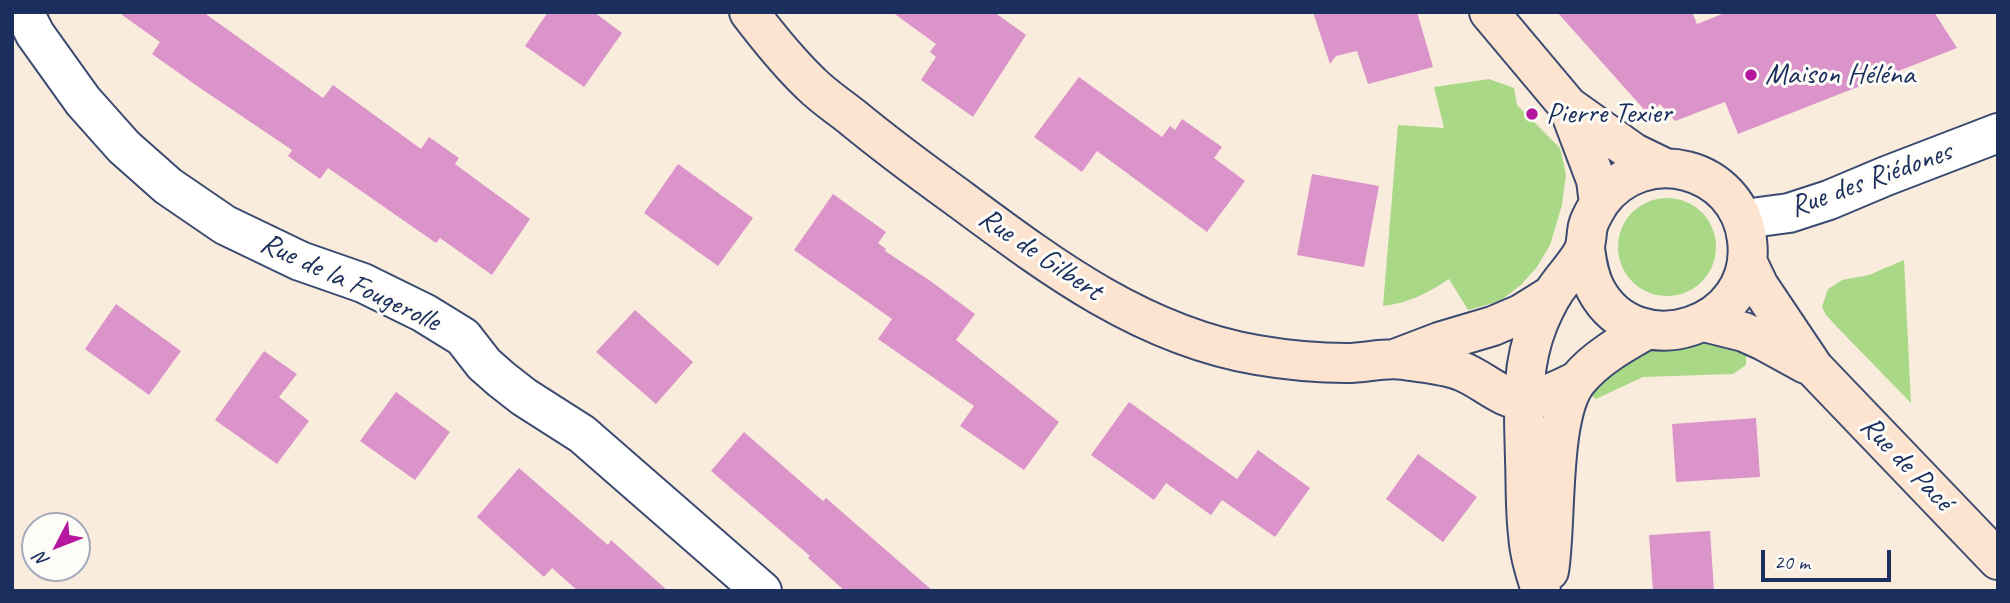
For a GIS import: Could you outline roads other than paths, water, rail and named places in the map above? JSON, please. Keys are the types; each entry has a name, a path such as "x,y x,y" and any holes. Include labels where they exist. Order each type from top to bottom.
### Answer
{"street":[{"name":"Rue de la Fougerolle","path":"23,12 35,34 83,102 124,147 168,186 225,225 300,261 363,283 424,313 463,337 484,364 501,379 582,434 762,591"},
{"name":"Rue de Gilbert","path":"749,12 775,46 811,84 896,153 1074,281 1119,308 1168,331 1257,355 1347,363 1395,359 1459,370 1490,388 1523,400"},
{"path":"1489,12 1568,106 1634,153 1665,168"},
{"path":"1568,106 1596,180 1599,204"},
{"name":"Rue des Riédones","path":"1744,223 1759,217 1789,213 1829,200 1998,133"},
{"path":"1665,168 1686,170 1721,189 1734,204 1744,223 1748,242 1742,280 1733,297 1720,311 1704,322 1686,329 1667,331 1648,329 1627,321 1609,308 1596,291 1588,271 1585,249 1588,225 1599,204 1612,189 1628,177 1646,170 1665,168"},
{"path":"1544,591 1533,566 1528,535 1523,400 1528,353 1538,324 1553,294 1585,249"},
{"path":"1747,261 1759,286 1814,368"},
{"name":"Rue de Gilbert","path":"1395,359 1493,326 1521,314 1553,294"},
{"path":"1704,322 1744,332 1814,368"},
{"path":"1544,591 1554,527 1562,419 1567,399 1577,381 1601,358 1648,329"},
{"name":"Rue de Pacé","path":"1814,368 1998,560"},
{"path":"1523,400 1541,396 1577,381"}],"place":[{"name":"Maison Héléna","path":"1751,75"},
{"name":"Pierre Texier","path":"1532,114"}]}
